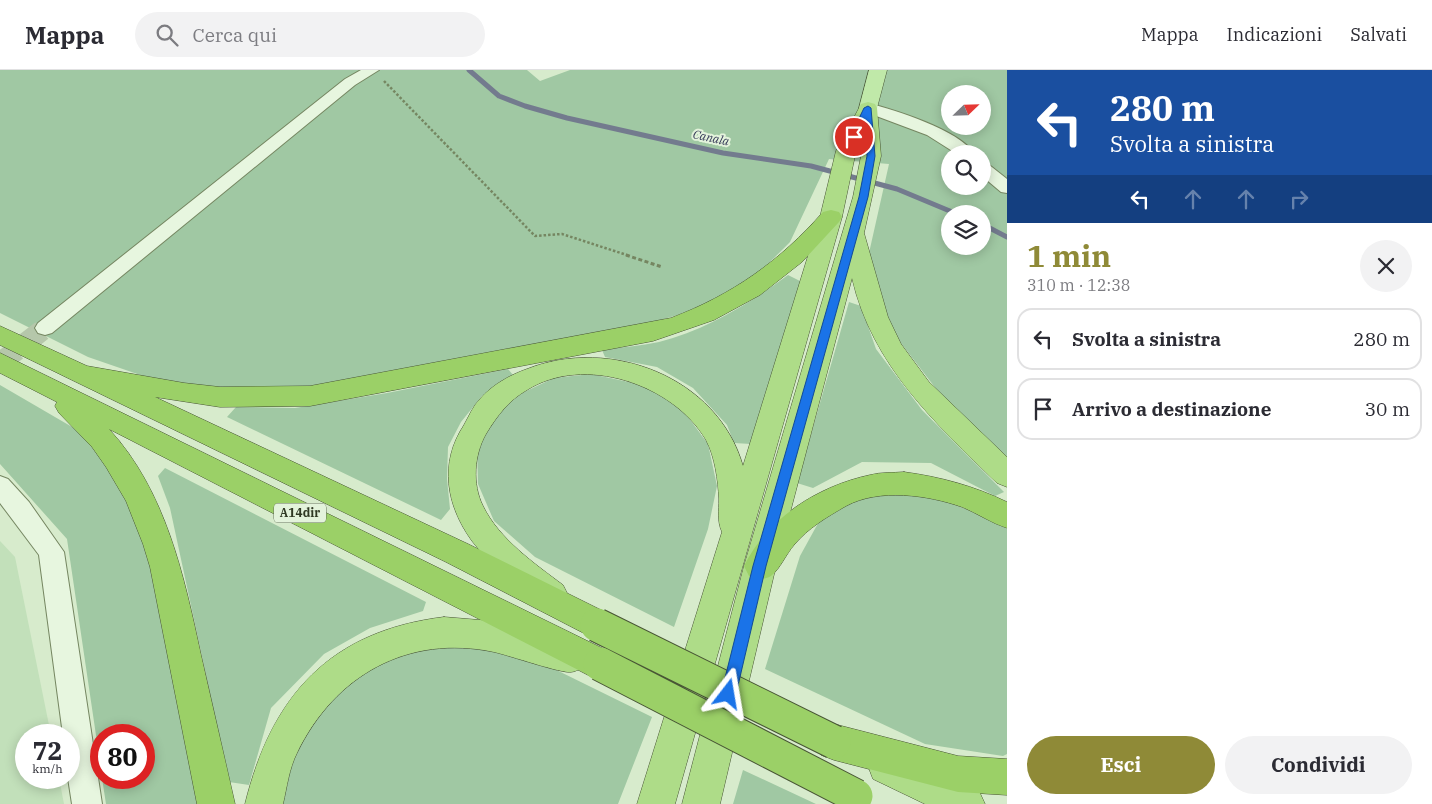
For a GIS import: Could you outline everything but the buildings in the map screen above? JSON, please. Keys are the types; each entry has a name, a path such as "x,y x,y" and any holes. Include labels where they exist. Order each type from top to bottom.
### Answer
{"highway":[{"path":"702,804 745,560 846,151 868,108"},
{"path":"656,804 718,600 745,560 854,232 871,156 868,108"},
{"path":"76,373 184,393 220,397 310,396 653,332 698,319 732,303 787,263 831,217"},
{"path":"854,232 872,310 892,350 922,390 1007,475"},
{"name":"A14dir","path":"0,335 76,373 448,548 597,625 834,742"},
{"path":"597,625 564,605 508,558 480,526 466,502 462,488 462,460 472,431 492,402 518,382 532,375 564,367 597,365 641,374 681,394 700,412 716,434 729,467 733,519 745,560"},
{"path":"12,368 73,410 95,432 115,456 144,506 166,567 216,804"},
{"name":"A14dir","path":"12,368 600,664 866,801"},
{"path":"745,560 774,544 804,516 825,502 859,488 894,483 933,487 974,499 1007,516"},
{"path":"264,804 276,755 300,713 336,676 363,657 399,640 444,632 467,633 496,637 600,664"},
{"path":"834,742 958,774 1007,777"},
{"path":"834,742 966,804"}],"main road":[{"path":"868,108 878,70"}],"street":[{"path":"45,328 350,82 376,73"},
{"path":"868,108 920,125 951,140 957,145"},
{"path":"991,175 1007,188"},
{"path":"0,486 20,509 51,552 87,804"}],"path":[{"path":"376,73 535,236 562,234 662,267"}],"green space":[{"path":"0,70 527,70 540,81 570,70 1007,70 1007,461 937,390 890,329 869,253 889,164 829,159 790,242 754,278 705,307 657,321 442,363 298,388 218,391 146,377 88,357 0,313"},
{"path":"788,275 802,282 751,444 734,443 727,425 693,388 657,367 605,357 602,350 659,342 694,330 727,315"},
{"path":"849,302 861,306 876,349 922,410 1004,492 995,496 931,463 862,462 813,488 797,483"},
{"path":"508,369 513,375 482,396 461,422 448,447 447,479 450,509 441,520 227,417 236,407 295,408 387,393"},
{"path":"591,374 643,385 680,406 708,444 717,486 708,529 674,627 535,557 494,521 478,484 477,445 494,417 520,394 554,378"},
{"path":"0,385 79,431 125,479 149,540 202,804 106,804 104,789 155,789 155,724 94,724 67,539 0,464"},
{"path":"165,468 426,602 423,611 370,628 324,654 271,708 249,785 229,782 170,508 158,476"},
{"path":"911,491 954,504 1007,529 1007,754 1003,756 925,744 765,669 800,556 822,516 860,494"},
{"path":"0,541 15,557 49,724 15,724 15,789 61,789 64,804 0,804"},
{"path":"461,638 530,657 652,717 618,804 283,804 300,725 347,670"},
{"path":"743,770 816,804 733,804"}],"waterway":[{"name":"Canala","path":"469,70 499,96 525,106 567,118 723,153 811,166 897,189 941,207"},
{"name":"Canala","path":"991,229 1007,237"}],"tunnel":[{"path":"0,363 45,328"}],"route":[{"path":"728,694 760,566 863,197 871,156 868,108 854,137"}]}
